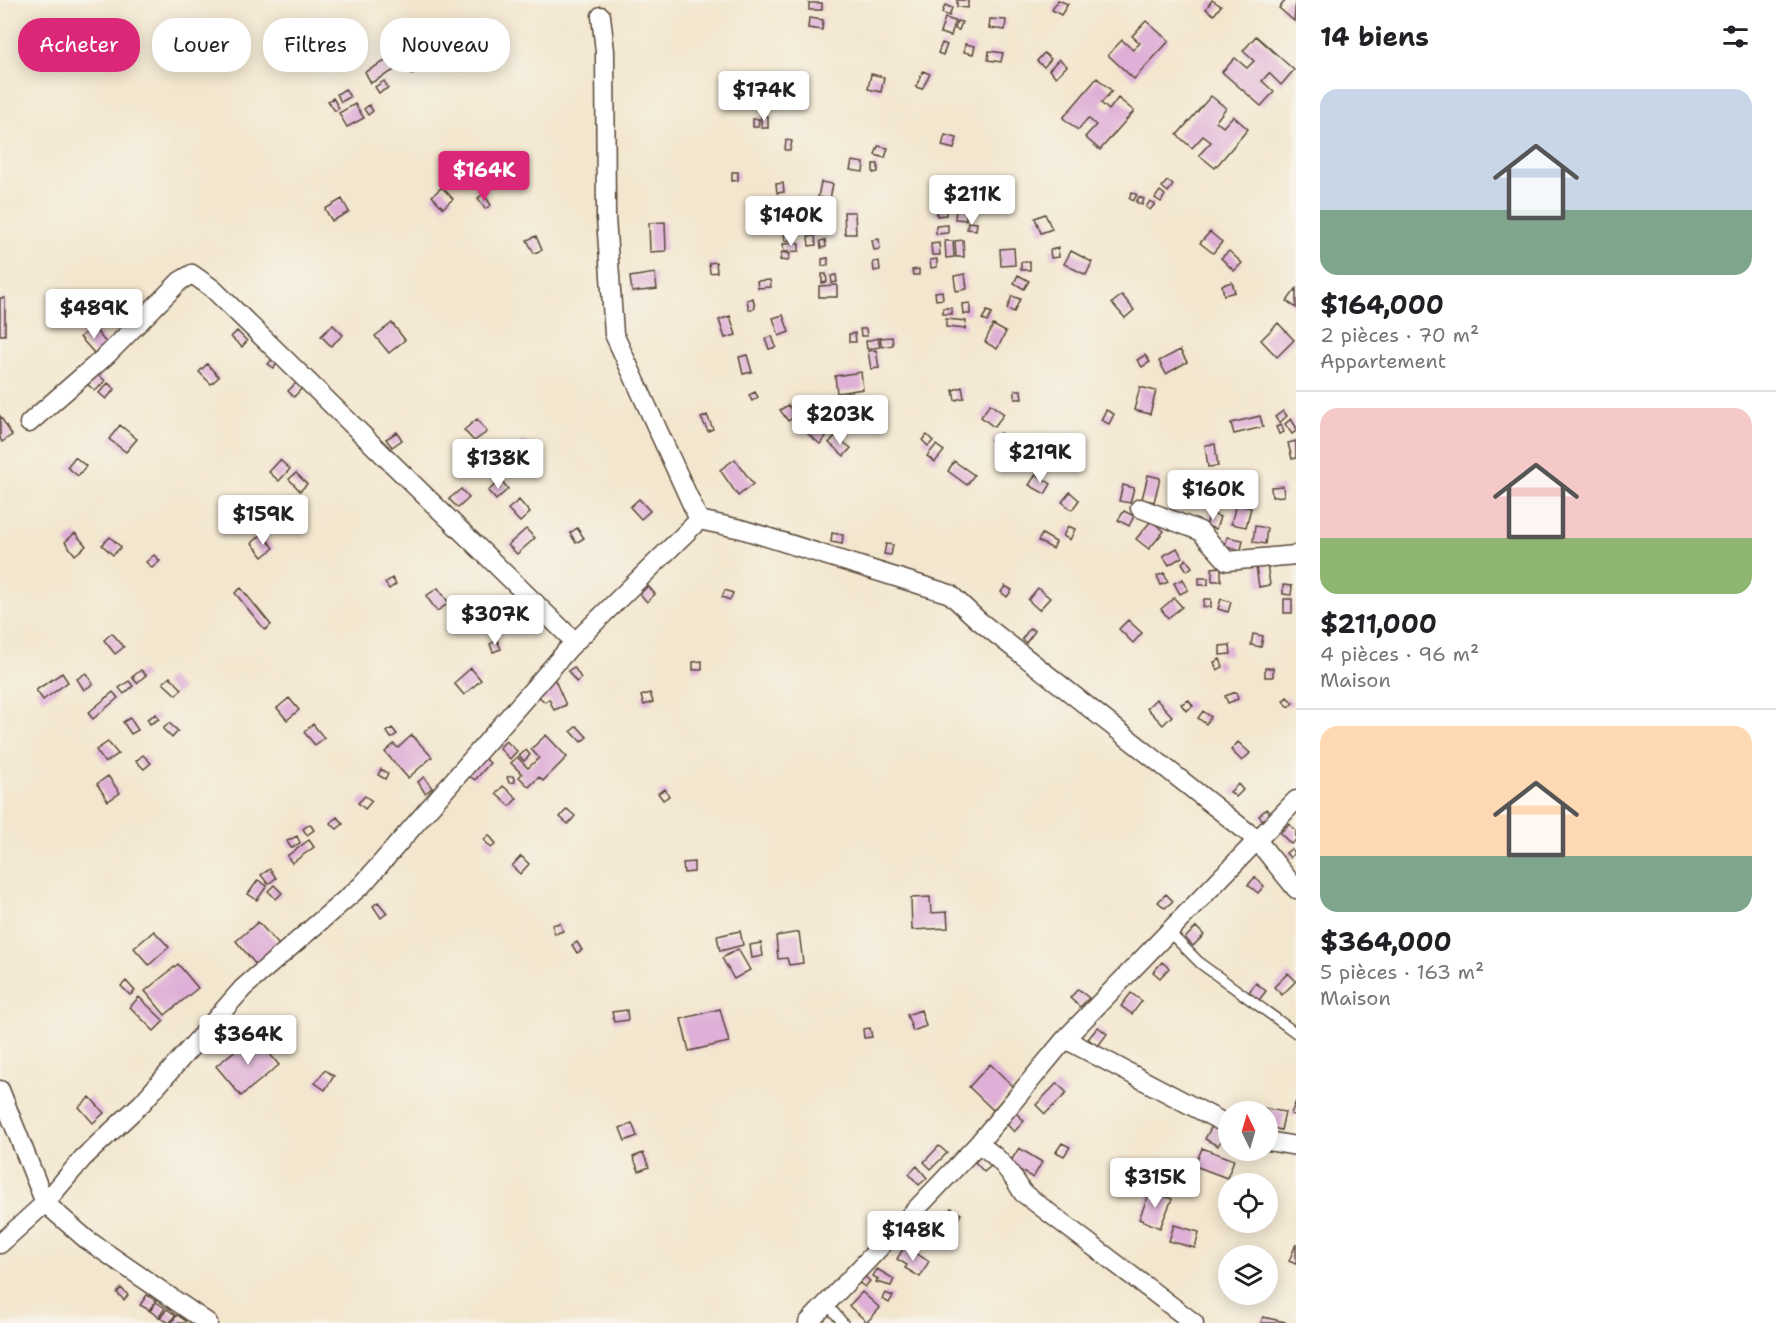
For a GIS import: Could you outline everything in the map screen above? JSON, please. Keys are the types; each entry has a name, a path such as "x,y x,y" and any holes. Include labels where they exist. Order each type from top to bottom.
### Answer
{"street":[{"path":"602,16 605,51 606,218 614,334 699,520"},
{"path":"29,423 108,354 180,281 192,274 228,303 575,642"},
{"path":"1140,508 1200,531 1227,561 1296,555"},
{"path":"0,1244 45,1203 83,1158 142,1103 243,988 362,885 575,642 699,520"},
{"path":"699,520 741,529 950,594 978,620 1256,839 1296,889"},
{"path":"807,1323 978,1144 1065,1039 1296,800"},
{"path":"1065,1039 1218,1120"},
{"path":"0,1090 45,1203 86,1239 208,1323"},
{"path":"1278,1142 1296,1146"},
{"path":"978,1144 992,1152 1011,1173 1023,1193 1194,1323"}],"lane":[{"path":"1168,931 1201,964 1296,1033"},
{"path":"826,1303 843,1323"}],"building":[{"path":"957,0 968,0 968,8 957,7"},
{"path":"1058,0 1068,4 1061,15 1052,10"},
{"path":"1212,0 1221,6 1214,15 1206,9"},
{"path":"1286,0 1296,0 1294,21 1279,8"},
{"path":"809,3 822,3 822,10 809,10"},
{"path":"945,5 952,8 949,16 942,13"},
{"path":"809,18 823,20 822,30 808,28"},
{"path":"945,18 955,21 951,36 940,33"},
{"path":"990,19 1006,20 1005,30 989,28"},
{"path":"957,21 962,22 959,30 955,29"},
{"path":"1146,21 1169,41 1134,79 1108,55 1122,40 1133,50 1140,43 1132,36"},
{"path":"1256,36 1294,70 1281,85 1269,73 1262,81 1274,92 1261,106 1222,72 1235,58 1247,68 1254,61 1243,51"},
{"path":"942,43 947,45 943,55 938,53"},
{"path":"965,44 975,46 973,54 964,52"},
{"path":"989,51 1003,53 1001,62 988,60"},
{"path":"1044,53 1051,59 1044,67 1037,61"},
{"path":"1059,59 1067,66 1056,77 1049,70"},
{"path":"380,64 380,72 391,72 371,83 365,72"},
{"path":"923,71 930,74 922,89 916,87"},
{"path":"871,74 884,77 881,92 868,89"},
{"path":"1097,78 1112,91 1101,103 1109,110 1118,98 1134,111 1100,150 1085,137 1096,125 1088,118 1078,130 1063,118"},
{"path":"384,81 388,88 379,93 375,87"},
{"path":"345,89 350,97 341,102 337,94"},
{"path":"1211,96 1226,108 1216,121 1223,127 1233,116 1248,129 1215,168 1199,155 1211,142 1203,136 1192,148 1177,135"},
{"path":"333,98 339,108 335,111 328,101"},
{"path":"355,104 364,118 347,127 339,113"},
{"path":"369,105 373,111 368,115 364,109"},
{"path":"761,116 768,116 768,128 761,128"},
{"path":"753,119 759,119 758,127 753,127"},
{"path":"945,135 957,138 954,149 942,146"},
{"path":"786,140 792,141 790,150 785,150"},
{"path":"878,146 888,148 885,158 875,155"},
{"path":"852,161 864,163 863,172 850,170"},
{"path":"873,164 878,164 878,172 873,173"},
{"path":"732,172 738,172 738,180 732,181"},
{"path":"1167,181 1173,185 1168,192 1162,187"},
{"path":"821,182 833,184 830,199 818,197"},
{"path":"783,183 784,192 777,193 776,184"},
{"path":"442,187 453,199 443,208 432,196"},
{"path":"985,190 986,201 970,203 968,192"},
{"path":"1160,191 1165,195 1161,202 1155,198"},
{"path":"1132,192 1137,195 1133,201 1129,198"},
{"path":"484,194 491,205 485,209 478,198"},
{"path":"939,196 949,196 949,201 939,201"},
{"path":"1139,197 1144,199 1142,205 1136,202"},
{"path":"342,199 349,212 332,221 325,209"},
{"path":"781,201 787,202 785,210 779,209"},
{"path":"1150,201 1155,204 1150,210 1146,207"},
{"path":"946,205 946,215 937,216 937,206"},
{"path":"956,210 966,211 966,220 955,219"},
{"path":"844,212 855,212 856,234 845,234"},
{"path":"1045,214 1052,229 1041,233 1035,218"},
{"path":"665,222 666,251 650,252 649,223"},
{"path":"968,222 977,223 976,230 967,229"},
{"path":"828,224 828,234 823,234 822,225"},
{"path":"948,225 948,233 936,234 936,226"},
{"path":"784,232 790,232 790,240 785,241"},
{"path":"1210,232 1222,242 1213,253 1200,243"},
{"path":"536,236 542,250 534,253 527,240"},
{"path":"815,236 816,245 809,246 808,237"},
{"path":"879,239 880,249 874,250 872,240"},
{"path":"825,240 826,247 821,248 820,241"},
{"path":"963,240 964,257 956,257 955,241"},
{"path":"945,241 953,241 954,257 946,258"},
{"path":"799,243 799,251 784,252 783,244"},
{"path":"939,243 940,255 932,255 931,244"},
{"path":"1014,248 1015,265 1001,266 1000,249"},
{"path":"1058,248 1059,257 1051,258 1050,250"},
{"path":"1071,251 1092,262 1086,275 1064,264"},
{"path":"1229,251 1242,263 1234,271 1221,258"},
{"path":"782,252 790,254 788,261 780,260"},
{"path":"828,258 828,265 822,266 822,259"},
{"path":"937,259 937,267 931,268 930,260"},
{"path":"879,261 880,270 874,271 873,262"},
{"path":"716,262 717,272 710,273 709,263"},
{"path":"1021,262 1030,262 1030,270 1021,270"},
{"path":"919,269 919,275 913,275 912,270"},
{"path":"655,273 657,289 632,292 630,277"},
{"path":"822,274 826,274 827,282 822,283"},
{"path":"965,274 967,289 956,291 954,276"},
{"path":"836,275 837,282 832,283 831,276"},
{"path":"1018,275 1029,281 1024,289 1014,283"},
{"path":"770,280 771,287 758,288 757,281"},
{"path":"1232,282 1235,292 1224,295 1222,285"},
{"path":"837,285 837,297 819,297 819,286"},
{"path":"1296,289 1296,308 1287,301"},
{"path":"942,291 943,299 936,300 935,292"},
{"path":"1122,295 1134,310 1125,318 1112,303"},
{"path":"1012,296 1020,299 1014,312 1007,309"},
{"path":"0,298 5,298 5,335 0,335"},
{"path":"753,298 755,308 749,310 747,300"},
{"path":"970,303 970,314 963,314 962,304"},
{"path":"126,308 135,317 125,327 116,317"},
{"path":"943,308 952,308 952,314 943,314"},
{"path":"987,311 992,313 987,322 982,319"},
{"path":"783,315 789,332 779,336 773,318"},
{"path":"730,316 736,335 725,338 719,320"},
{"path":"946,319 966,321 965,329 946,327"},
{"path":"392,323 405,340 389,353 375,336"},
{"path":"1278,323 1294,340 1277,357 1261,340"},
{"path":"333,325 343,335 331,346 321,336"},
{"path":"993,325 1006,332 997,349 985,342"},
{"path":"93,327 107,344 95,354 80,337"},
{"path":"860,329 866,329 867,336 861,336"},
{"path":"237,331 247,341 242,347 231,337"},
{"path":"855,333 856,342 849,342 849,334"},
{"path":"772,336 776,347 769,349 765,339"},
{"path":"892,337 893,345 882,347 880,338"},
{"path":"878,338 880,347 867,349 866,341"},
{"path":"876,350 879,368 871,369 868,351"},
{"path":"1180,350 1187,362 1166,374 1159,361"},
{"path":"747,355 752,372 743,374 739,357"},
{"path":"1145,355 1150,362 1142,367 1137,360"},
{"path":"273,358 278,362 274,368 268,364"},
{"path":"207,364 219,377 211,384 199,372"},
{"path":"96,372 105,381 95,391 86,383"},
{"path":"861,372 863,389 837,393 835,376"},
{"path":"297,382 302,388 294,397 288,391"},
{"path":"108,383 115,389 106,399 99,393"},
{"path":"962,387 964,398 955,400 953,390"},
{"path":"1140,387 1156,391 1150,414 1134,410"},
{"path":"1015,390 1021,390 1022,399 1015,399"},
{"path":"755,392 758,397 752,401 749,395"},
{"path":"990,404 1004,414 994,427 981,417"},
{"path":"788,405 796,416 788,421 780,410"},
{"path":"1106,410 1114,414 1109,424 1101,420"},
{"path":"1283,411 1287,416 1279,423 1275,417"},
{"path":"707,415 713,429 708,431 701,418"},
{"path":"0,416 12,435 2,442 0,438"},
{"path":"1260,416 1263,427 1234,434 1231,423"},
{"path":"477,419 487,432 474,441 464,430"},
{"path":"1291,419 1296,427 1296,431 1292,434 1285,424"},
{"path":"120,425 137,439 126,452 109,439"},
{"path":"815,425 827,435 820,444 808,434"},
{"path":"1281,425 1284,432 1279,434 1276,427"},
{"path":"397,432 402,440 392,447 386,439"},
{"path":"1000,433 1010,446 1001,453 991,440"},
{"path":"927,435 933,441 928,446 922,440"},
{"path":"835,436 851,448 844,456 829,443"},
{"path":"525,441 533,451 520,461 512,450"},
{"path":"1296,441 1296,458 1292,459 1288,443"},
{"path":"1215,444 1218,466 1208,467 1205,445"},
{"path":"936,445 944,451 935,462 927,456"},
{"path":"75,457 86,466 78,476 67,467"},
{"path":"735,459 753,484 738,496 720,470"},
{"path":"280,460 290,469 279,481 269,472"},
{"path":"954,461 974,475 967,485 948,471"},
{"path":"296,473 307,484 300,491 289,479"},
{"path":"1036,474 1051,484 1045,494 1029,485"},
{"path":"1148,475 1160,478 1154,502 1142,499"},
{"path":"501,480 508,489 496,500 488,491"},
{"path":"1123,485 1134,488 1130,503 1119,501"},
{"path":"1283,486 1284,496 1272,497 1271,487"},
{"path":"461,489 469,498 458,508 449,499"},
{"path":"1070,492 1079,500 1072,510 1062,502"},
{"path":"639,499 650,511 641,519 630,507"},
{"path":"519,500 530,513 520,522 508,509"},
{"path":"1236,504 1251,508 1246,527 1231,524"},
{"path":"1124,511 1134,516 1129,526 1118,520"},
{"path":"1210,513 1220,517 1216,529 1206,526"},
{"path":"1151,521 1164,531 1149,549 1136,539"},
{"path":"1068,526 1075,529 1070,540 1063,536"},
{"path":"1255,526 1267,528 1265,544 1253,542"},
{"path":"577,528 584,538 576,543 570,533"},
{"path":"526,529 535,538 517,554 508,545"},
{"path":"75,533 86,546 75,555 65,542"},
{"path":"832,533 843,535 842,544 831,542"},
{"path":"262,534 274,548 263,557 252,543"},
{"path":"1042,534 1056,542 1053,549 1038,541"},
{"path":"110,537 121,547 113,555 102,545"},
{"path":"1227,537 1243,540 1241,550 1225,547"},
{"path":"886,544 893,545 891,555 884,554"},
{"path":"1177,548 1182,557 1169,565 1163,556"},
{"path":"154,555 160,561 152,568 146,562"},
{"path":"1186,559 1192,567 1187,571 1182,563"},
{"path":"1267,564 1270,585 1259,587 1256,566"},
{"path":"1221,567 1221,581 1212,581 1212,568"},
{"path":"1164,573 1168,582 1161,585 1157,576"},
{"path":"392,578 396,584 389,589 385,583"},
{"path":"1199,578 1208,578 1208,585 1199,585"},
{"path":"1183,579 1188,590 1180,594 1174,583"},
{"path":"1283,585 1292,586 1291,595 1283,594"},
{"path":"648,586 655,594 647,602 640,594"},
{"path":"1005,586 1012,590 1007,597 1001,592"},
{"path":"241,588 271,625 265,630 235,593"},
{"path":"438,588 449,603 437,611 426,596"},
{"path":"1038,588 1050,598 1039,610 1028,600"},
{"path":"725,590 733,593 730,600 722,597"},
{"path":"1174,598 1182,607 1168,618 1161,609"},
{"path":"1204,599 1211,599 1211,607 1203,607"},
{"path":"1221,599 1231,602 1228,612 1218,609"},
{"path":"1284,599 1292,599 1292,613 1284,613"},
{"path":"1128,620 1142,633 1133,643 1119,629"},
{"path":"1030,628 1035,631 1026,643 1022,639"},
{"path":"112,633 124,647 115,654 104,640"},
{"path":"1253,634 1263,636 1261,647 1251,645"},
{"path":"497,640 501,649 493,652 490,644"},
{"path":"1230,645 1231,654 1220,655 1220,646"},
{"path":"1220,659 1223,667 1217,670 1214,662"},
{"path":"702,661 702,670 693,670 693,662"},
{"path":"574,667 581,678 576,682 568,671"},
{"path":"471,668 481,680 464,695 454,683"},
{"path":"1265,668 1273,668 1273,677 1265,677"},
{"path":"141,670 146,675 137,683 132,677"},
{"path":"62,673 68,682 43,700 36,690"},
{"path":"86,673 93,684 84,690 77,679"},
{"path":"170,677 182,689 176,695 163,683"},
{"path":"554,678 566,705 554,710 549,699 545,702 538,696"},
{"path":"129,681 133,686 124,694 119,688"},
{"path":"113,692 118,698 93,719 88,713"},
{"path":"1236,692 1238,699 1228,703 1225,696"},
{"path":"650,693 653,702 644,705 641,696"},
{"path":"1287,697 1293,703 1289,707 1283,701"},
{"path":"289,698 299,710 287,720 277,708"},
{"path":"1156,699 1172,716 1163,725 1147,708"},
{"path":"1189,700 1193,706 1186,711 1181,704"},
{"path":"1203,711 1211,717 1206,724 1198,718"},
{"path":"156,714 159,719 150,724 147,719"},
{"path":"130,718 138,730 131,734 123,722"},
{"path":"169,723 178,731 172,738 163,729"},
{"path":"313,724 324,738 315,745 304,732"},
{"path":"577,726 587,737 581,742 571,731"},
{"path":"392,728 397,734 391,738 387,732"},
{"path":"412,735 432,757 408,778 385,752 394,744 398,748"},
{"path":"546,735 567,757 543,781 539,777 529,787 519,777 522,774 511,763 517,757 528,768 539,758 531,749"},
{"path":"506,741 517,751 510,759 499,748"},
{"path":"108,742 118,754 105,763 96,750"},
{"path":"1238,742 1250,753 1242,761 1231,750"},
{"path":"526,750 530,755 524,761 519,756"},
{"path":"143,755 151,763 144,769 136,761"},
{"path":"483,757 490,763 475,780 468,775"},
{"path":"381,769 388,774 385,779 378,775"},
{"path":"108,776 120,793 108,801 97,784"},
{"path":"513,776 515,782 509,783 507,777"},
{"path":"424,777 432,788 425,793 418,782"},
{"path":"1238,784 1243,790 1236,797 1230,792"},
{"path":"503,786 517,798 510,806 496,794"},
{"path":"665,789 669,796 663,800 658,793"},
{"path":"365,796 372,801 365,809 358,803"},
{"path":"567,809 575,816 568,824 560,817"},
{"path":"1266,809 1273,816 1265,822 1259,816"},
{"path":"337,817 343,824 337,829 330,823"},
{"path":"310,824 314,830 307,835 303,829"},
{"path":"1289,824 1296,831 1296,840 1291,844 1280,833"},
{"path":"489,835 496,844 491,848 484,840"},
{"path":"297,836 300,843 291,848 287,841"},
{"path":"309,840 314,847 292,863 287,856"},
{"path":"1291,849 1295,853 1290,858 1286,853"},
{"path":"521,856 529,864 520,874 512,866"},
{"path":"694,862 694,872 684,873 683,863"},
{"path":"270,869 276,878 268,884 261,875"},
{"path":"1255,877 1264,886 1258,893 1248,885"},
{"path":"258,880 267,886 257,900 248,894"},
{"path":"274,885 282,893 276,899 268,891"},
{"path":"1166,894 1173,901 1165,908 1158,902"},
{"path":"930,897 931,913 947,912 948,928 912,930 911,898"},
{"path":"378,902 387,913 381,918 373,906"},
{"path":"258,922 280,946 257,966 236,941"},
{"path":"560,923 563,931 555,934 552,925"},
{"path":"1196,927 1204,935 1193,946 1185,938"},
{"path":"154,931 169,947 149,965 134,948"},
{"path":"740,931 743,945 720,951 717,936"},
{"path":"799,932 803,963 789,965 787,958 778,959 776,936"},
{"path":"577,942 582,950 577,953 572,945"},
{"path":"761,943 763,956 752,958 750,945"},
{"path":"738,949 750,970 734,979 722,958"},
{"path":"1162,962 1169,968 1160,978 1153,972"},
{"path":"178,964 198,988 165,1015 145,991"},
{"path":"1288,973 1296,981 1282,995 1274,987"},
{"path":"126,981 135,991 130,995 121,986"},
{"path":"1256,983 1266,991 1259,1000 1249,992"},
{"path":"1078,989 1089,998 1080,1007 1070,998"},
{"path":"1131,993 1142,1001 1132,1014 1121,1006"},
{"path":"139,997 164,1021 154,1031 130,1007"},
{"path":"720,1009 729,1042 689,1051 681,1019"},
{"path":"627,1010 628,1020 614,1022 612,1012"},
{"path":"921,1010 926,1026 913,1031 907,1015"},
{"path":"1098,1027 1107,1034 1098,1046 1088,1039"},
{"path":"870,1028 872,1037 864,1038 863,1029"},
{"path":"254,1035 279,1065 241,1096 216,1066"},
{"path":"990,1064 1014,1087 993,1110 969,1087"},
{"path":"325,1070 334,1076 325,1090 315,1083"},
{"path":"1057,1083 1067,1093 1045,1114 1036,1105"},
{"path":"90,1097 104,1113 93,1123 79,1107"},
{"path":"1296,1101 1296,1116 1291,1114"},
{"path":"1013,1110 1024,1121 1014,1132 1003,1120"},
{"path":"1278,1111 1285,1112 1281,1130 1278,1129"},
{"path":"632,1123 637,1136 625,1141 620,1128"},
{"path":"1213,1124 1218,1127 1218,1146 1205,1139"},
{"path":"1062,1143 1070,1147 1064,1156 1056,1152"},
{"path":"939,1146 947,1153 931,1169 924,1162"},
{"path":"1019,1148 1042,1162 1033,1178 1009,1164"},
{"path":"1202,1148 1218,1154 1218,1161 1234,1161 1229,1173 1218,1175 1195,1166"},
{"path":"643,1153 649,1167 639,1171 633,1157"},
{"path":"982,1156 991,1166 984,1172 975,1162"},
{"path":"917,1166 927,1178 919,1185 909,1174"},
{"path":"1150,1191 1172,1199 1160,1228 1139,1219"},
{"path":"951,1208 961,1214 957,1221 947,1214"},
{"path":"943,1218 955,1228 943,1243 931,1233"},
{"path":"1174,1225 1199,1232 1195,1248 1169,1241"},
{"path":"1296,1244 1296,1264 1289,1261"},
{"path":"904,1247 929,1261 920,1277 905,1268 907,1265 897,1259"},
{"path":"877,1269 894,1279 891,1286 876,1282 878,1279 873,1276"},
{"path":"864,1276 870,1281 865,1287 858,1282"},
{"path":"121,1288 128,1295 124,1300 117,1293"},
{"path":"862,1292 880,1308 867,1322 849,1306"},
{"path":"885,1293 893,1296 889,1303 882,1299"},
{"path":"147,1295 156,1301 149,1310 140,1305"},
{"path":"156,1302 165,1308 159,1317 150,1311"},
{"path":"167,1309 175,1315 170,1323 160,1318"},
{"path":"177,1315 186,1321 171,1323"},
{"path":"1263,1317 1285,1322 1261,1323"}]}
